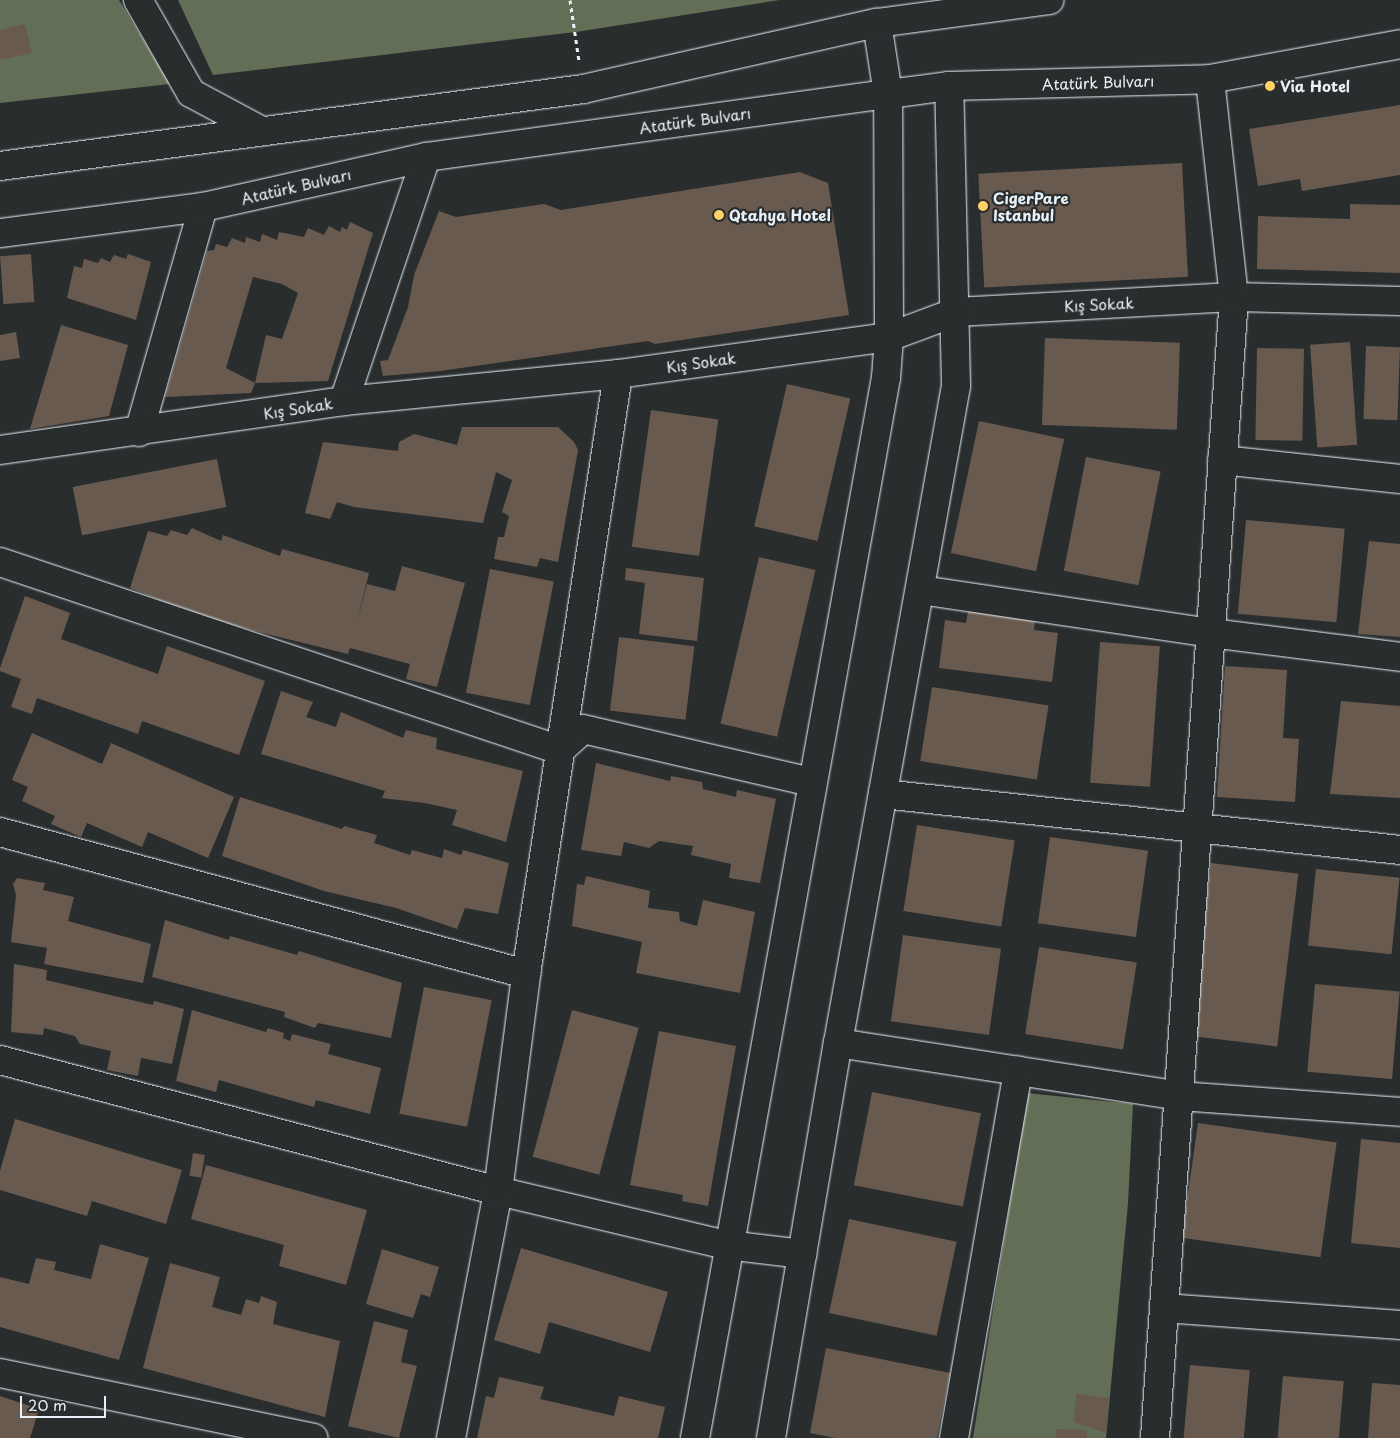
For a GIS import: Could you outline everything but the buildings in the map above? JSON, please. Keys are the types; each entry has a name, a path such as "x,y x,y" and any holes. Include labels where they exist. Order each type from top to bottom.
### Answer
{"street":[{"path":"138,0 191,93 262,131"},
{"path":"0,166 583,89 877,23 1049,0"},
{"path":"695,1438 811,782 886,378 889,337 888,94 877,23"},
{"name":"Atatürk Bulvarı","path":"0,233 202,207 426,157 888,94 949,86 1210,79 1398,45"},
{"path":"1155,1438 1234,297 1210,79"},
{"path":"771,1438 838,1043 956,386 956,312 949,86"},
{"path":"344,401 426,157"},
{"path":"139,432 202,207"},
{"name":"Kış Sokak","path":"0,450 139,432 344,401 618,374 889,337 956,312 1234,297 1400,301"},
{"path":"451,1438 498,1191 526,974 618,374"},
{"path":"1222,460 1400,479"},
{"path":"0,562 560,750"},
{"path":"920,590 1211,633 1400,656"},
{"path":"560,750 582,729 811,782"},
{"path":"883,794 1400,850"},
{"path":"0,832 526,974"},
{"path":"838,1043 1179,1096 1400,1112"},
{"path":"0,1060 498,1191 728,1245 802,1254"},
{"path":"954,1438 1018,1071"},
{"path":"1164,1308 1400,1325"},
{"path":"0,1373 313,1438"}],"path":[{"path":"570,0 583,89"}],"green space":[{"path":"0,0 119,0 170,84 0,103"},
{"path":"178,0 780,0 576,32 213,75"},
{"path":"1027,1093 1133,1104 1128,1203 1106,1438 973,1438"}],"place":[{"name":"Via Hotel","path":"1270,86"},
{"name":"CigerPare Istanbul","path":"983,206"},
{"name":"Qtahya Hotel","path":"719,215"}]}
